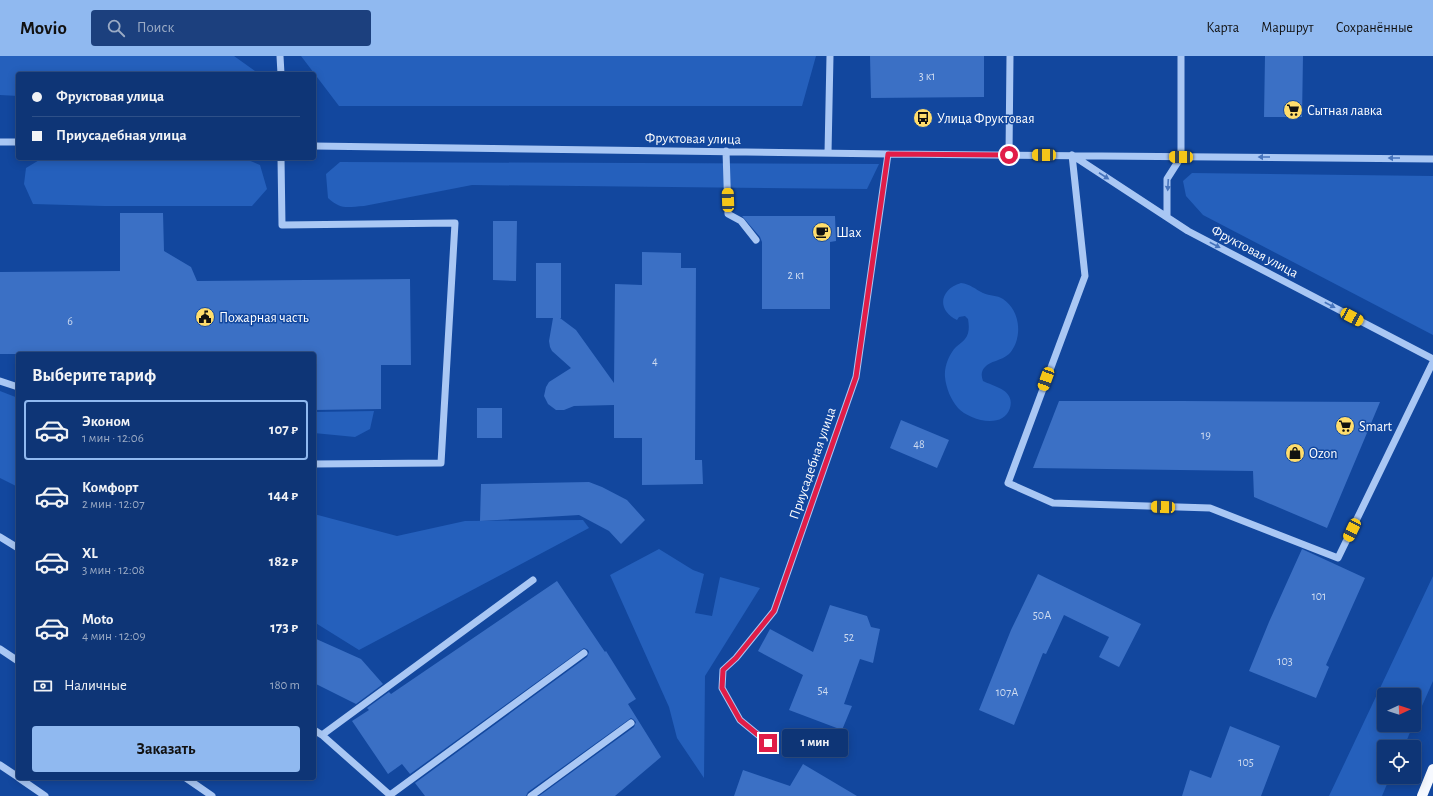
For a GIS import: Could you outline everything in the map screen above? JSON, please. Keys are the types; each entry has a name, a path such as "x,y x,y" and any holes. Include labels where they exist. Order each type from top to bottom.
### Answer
{"main road":[{"path":"1422,796 1433,769"}],"street":[{"path":"280,56 280,72"},
{"path":"828,153 830,56"},
{"path":"1009,155 1010,56"},
{"path":"1167,217 1167,179 1181,157 1181,56"},
{"path":"0,142 16,142"},
{"name":"Фруктовая улица","path":"316,146 888,154 1433,159"},
{"path":"726,151 728,214 741,221 756,240"},
{"name":"Приусадебная улица","path":"768,743 740,720 722,688 723,670 736,658 774,611 856,377 888,154"},
{"path":"1072,155 1085,276 1008,483 1053,503 1210,508 1338,558 1433,361"},
{"name":"Фруктовая улица","path":"1072,155 1188,231 1433,361"},
{"path":"281,160 282,225 454,223 440,463 316,464"},
{"path":"0,381 16,386"},
{"path":"0,537 16,547"},
{"path":"322,735 533,580"},
{"path":"0,649 16,660"},
{"path":"316,731 390,796 584,653"},
{"path":"531,796 631,723"},
{"path":"0,765 16,777"},
{"path":"21,780 45,796"},
{"path":"189,780 212,796"}],"shaded area":[{"path":"0,56 234,56 255,72 16,72 16,96 0,95"},
{"path":"301,56 816,56 802,106 339,106 316,76 316,72 313,72"},
{"path":"39,160 248,160 260,165 267,189 252,206 104,206 33,204 24,184 26,168"},
{"path":"340,162 879,164 867,189 472,185 364,206 344,207 328,198 326,174"},
{"path":"1192,173 1433,176 1433,335 1203,215 1186,196 1183,181"},
{"path":"961,283 988,295 1003,299 1014,311 1018,325 1018,333 1014,348 1003,358 987,365 982,372 983,381 998,387 1010,397 1010,408 1006,415 993,421 977,419 963,412 953,401 946,385 945,369 951,353 967,337 969,326 968,319 965,316 959,317 957,320 950,316 946,311 943,300 949,290"},
{"path":"0,391 16,397 16,486 0,478"},
{"path":"374,411 370,429 355,437 316,433 316,412"},
{"path":"316,515 397,536 465,521 583,520 589,528 359,650 316,623"},
{"path":"659,549 693,570 704,574 695,613 712,616 720,577 760,588 705,676 704,778 677,738 669,707 610,575"},
{"path":"1433,576 1433,681 1421,708 1421,688 1380,688"},
{"path":"1377,694 1377,732 1410,732 1407,740 1377,740 1377,784 1387,784 1382,796 1329,796"}],"building":[{"path":"870,56 984,56 984,97 871,98"},
{"path":"1265,56 1303,56 1302,117 1264,117"},
{"name":"Пожарная часть","path":"120,213 163,213 164,251 191,267 197,281 410,279 411,365 381,365 381,409 316,410 316,352 16,352 16,354 0,354 0,272 120,271"},
{"path":"742,216 835,216 836,241 830,242 830,309 762,309 762,242 760,237"},
{"path":"493,221 517,221 516,281 493,280"},
{"path":"642,252 681,253 681,268 696,268 695,460 702,460 703,484 642,485 642,438 614,438 614,405 574,406 564,410 556,410 548,404 544,396 549,382 571,368 552,351 550,347 549,341 553,318 536,318 536,263 561,263 560,318 576,330 614,383 615,284 642,285"},
{"path":"1059,401 1380,402 1327,528 1254,497 1253,471 1033,468"},
{"path":"477,408 502,408 502,438 477,438"},
{"path":"901,420 949,440 937,468 890,448"},
{"path":"589,482 627,500 645,520 621,544 609,531 579,515 480,521 481,484"},
{"path":"1302,549 1365,578 1326,665 1329,667 1316,698 1249,671"},
{"path":"1038,574 1141,624 1119,667 1099,657 1109,637 1064,615 1046,654 1043,653 1014,725 979,710 1011,630"},
{"path":"557,581 605,652 606,651 636,699 628,704 661,757 615,796 539,796 634,727 636,722 631,718 528,792 526,796 425,796 415,783 587,657 589,652 584,648 410,774 402,764 388,774 352,721 369,710 367,708 389,692 391,694"},
{"path":"830,605 867,616 871,627 880,629 873,663 860,659 844,704 852,706 842,730 789,710 803,675 758,651 770,629 813,652"},
{"path":"316,639 361,659 383,684 356,704 316,684"},
{"path":"1230,726 1280,746 1261,796 1182,796 1190,770 1211,778"},
{"path":"803,764 857,796 734,796 743,770 790,786"}],"place":[{"name":"Сытная лавка","path":"1293,110"},
{"name":"Улица Фруктовая","path":"923,118"},
{"name":"Шах","path":"822,232"},
{"name":"Пожарная часть","path":"205,317"},
{"name":"Smart","path":"1345,426"},
{"name":"Ozon","path":"1295,453"}],"route":[{"path":"768,743 740,720 722,688 723,670 736,658 774,611 856,377 888,154 1009,155"}]}
